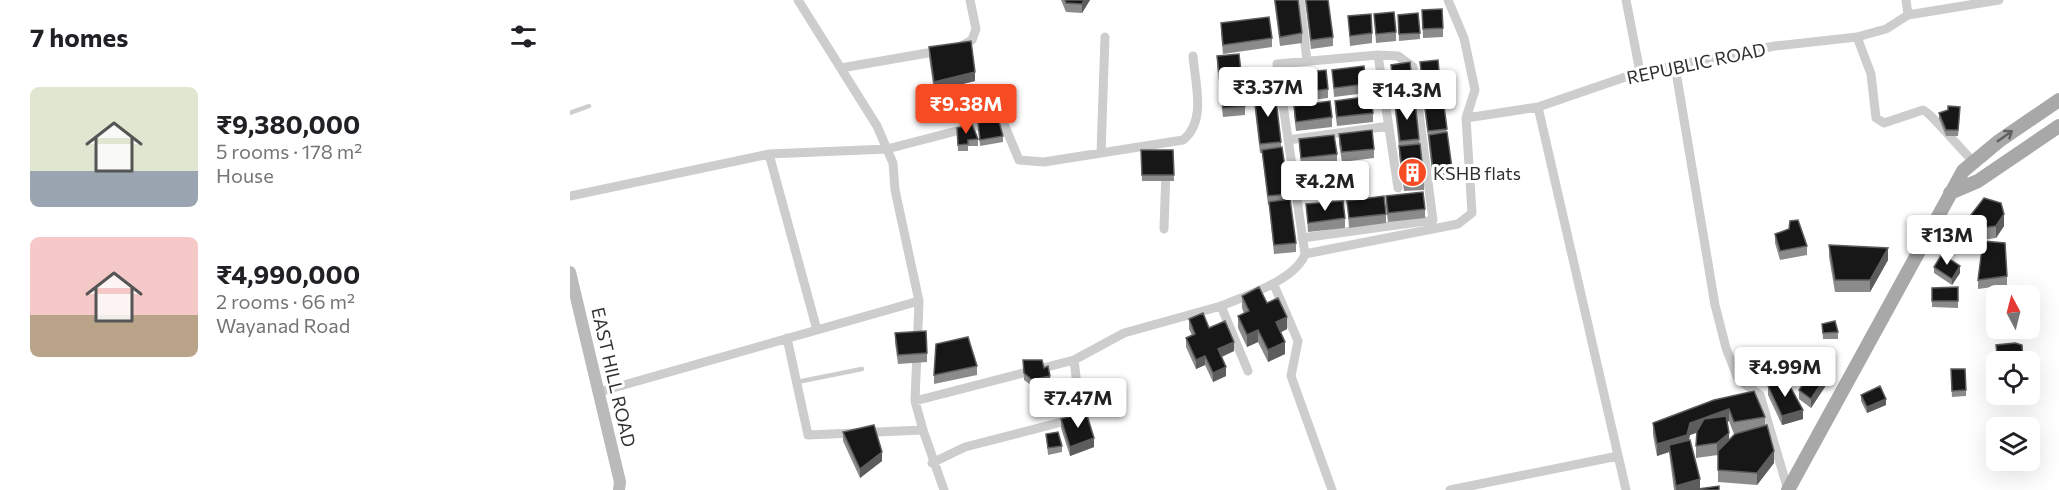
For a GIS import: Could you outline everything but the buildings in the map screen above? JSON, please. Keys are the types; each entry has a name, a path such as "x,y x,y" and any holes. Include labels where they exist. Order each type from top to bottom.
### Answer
{"main road":[{"path":"1788,490 1950,193 1973,161 2059,100"},
{"path":"1950,193 1978,181 2059,126"}],"street":[{"path":"798,0 877,126 893,164 895,190 919,301 915,402 932,463 944,490"},
{"path":"841,68 965,45 972,40 976,28 970,0"},
{"path":"1300,0 1308,61"},
{"path":"915,402 1074,360 1124,333 1221,306 1274,285 1297,266 1305,255 1458,224 1472,213 1466,118 1475,90 1464,38 1448,0"},
{"path":"1626,0 1640,72"},
{"path":"1906,0 1908,15 1999,0"},
{"name":"REPUBLIC ROAD","path":"1466,118 1538,106 1640,72 1775,46 1857,37 1886,29 1908,15"},
{"path":"1101,153 1105,37"},
{"path":"1857,37 1871,74 1876,118 1884,123 1923,110 1929,112 1950,140 1973,161"},
{"path":"1378,55 1398,188"},
{"path":"1302,238 1434,220 1413,67 1398,56 1378,55 1277,64 1302,238 1305,255"},
{"path":"570,196 769,154 887,149 976,126 1004,124 1019,160 1044,162 1183,140 1194,132 1198,118 1193,56"},
{"path":"1675,66 1715,305 1726,348 1738,379 1760,395 1788,490"},
{"path":"1538,106 1626,490"},
{"path":"1288,140 1389,126"},
{"path":"1167,142 1167,153"},
{"path":"769,154 817,330"},
{"path":"1164,229 1166,164"},
{"name":"EAST HILL ROAD","path":"570,272 574,308 599,392 620,482 619,490"},
{"path":"1274,285 1298,341 1291,376 1332,490"},
{"path":"599,392 919,301"},
{"path":"1221,306 1248,371"},
{"path":"788,338 808,435 923,430"},
{"path":"932,463 964,447 1081,417 1074,360"},
{"path":"1450,490 1618,456"}],"lane":[{"path":"570,113 589,106"},
{"path":"797,382 862,369"}],"place":[{"name":"KSHB flats","path":"1412,173"}]}
